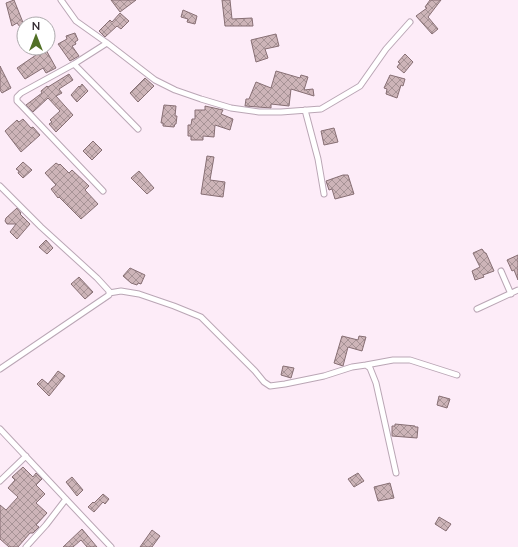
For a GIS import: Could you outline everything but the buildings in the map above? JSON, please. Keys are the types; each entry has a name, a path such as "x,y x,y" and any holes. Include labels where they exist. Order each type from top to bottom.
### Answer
{"street":[{"path":"60,0 76,21 154,80 175,90 231,108 259,112 321,109 360,86 386,49 410,22"},
{"path":"103,191 18,101 17,96 74,64 107,43"},
{"path":"74,64 138,129"},
{"path":"305,110 318,159 324,194"},
{"path":"0,186 97,278 110,291 110,293"},
{"path":"501,271 511,294"},
{"path":"477,309 518,290"},
{"path":"0,369 110,295 110,293 121,291 139,294 201,317 264,382 270,386 324,376 352,367 393,360 410,360 457,375"},
{"path":"366,365 370,368 376,382 396,473"},
{"path":"0,429 111,547"},
{"path":"0,481 26,456"},
{"path":"26,547 46,525 66,499"}]}
